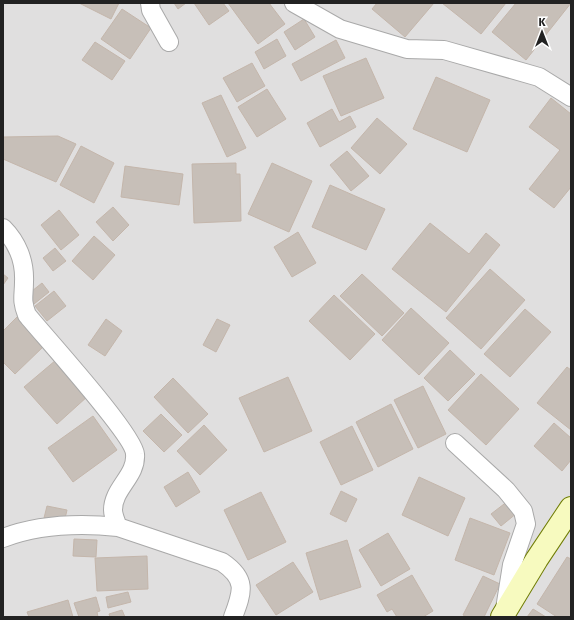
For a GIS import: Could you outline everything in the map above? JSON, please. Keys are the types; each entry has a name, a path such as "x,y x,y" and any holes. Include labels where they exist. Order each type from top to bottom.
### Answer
{"main road":[{"path":"503,615 537,559 571,508"}],"street":[{"path":"150,3 151,10 169,42"},
{"path":"294,3 340,30 407,49 444,50 539,77 571,97"},
{"path":"3,228 20,251 24,282 22,303 27,315 130,440 135,453 135,464 114,499 113,511 118,527"},
{"path":"455,443 506,490 523,511 526,524 512,565 503,615"},
{"path":"3,538 16,533 58,525 118,527 222,562 235,571 241,582 240,598 233,617"}],"shaded area":[{"path":"3,3 571,3 571,617 3,617"}],"building":[{"path":"79,3 119,3 111,19"},
{"path":"174,3 186,3 178,9"},
{"path":"194,3 223,3 229,11 209,25"},
{"path":"228,3 269,3 285,24 258,44"},
{"path":"377,3 434,3 405,37 372,9"},
{"path":"442,3 506,3 481,34"},
{"path":"516,3 571,3 526,60 492,32"},
{"path":"122,9 151,28 130,59 101,39"},
{"path":"304,19 315,37 295,50 284,32"},
{"path":"277,39 286,56 264,69 255,52"},
{"path":"336,40 345,58 301,81 292,64"},
{"path":"95,42 125,61 112,80 82,60"},
{"path":"366,58 384,98 341,116 323,76"},
{"path":"252,63 265,86 237,102 223,78"},
{"path":"436,77 490,100 467,152 413,129"},
{"path":"267,89 286,119 257,137 238,107"},
{"path":"221,95 246,148 227,157 202,103"},
{"path":"551,98 571,114 571,187 554,208 529,189 560,150 529,127"},
{"path":"332,109 339,122 350,116 356,127 320,147 307,123"},
{"path":"377,118 407,144 380,174 351,148"},
{"path":"58,136 76,144 56,182 3,159 3,137"},
{"path":"81,146 114,163 94,203 60,185"},
{"path":"347,151 369,176 351,191 330,165"},
{"path":"236,163 236,174 240,174 241,221 194,223 192,164"},
{"path":"272,163 312,181 289,232 248,214"},
{"path":"125,166 183,174 179,205 121,197"},
{"path":"330,185 385,209 366,250 312,227"},
{"path":"113,207 129,225 113,241 96,222"},
{"path":"59,210 79,235 61,250 41,225"},
{"path":"430,223 469,254 486,233 500,245 446,312 392,269"},
{"path":"298,232 316,263 292,277 274,247"},
{"path":"94,236 115,255 93,280 72,261"},
{"path":"55,248 66,261 53,271 43,258"},
{"path":"490,269 525,300 481,349 446,318"},
{"path":"3,274 8,278 3,285"},
{"path":"362,274 404,313 382,336 340,296"},
{"path":"42,283 49,292 34,304 27,295"},
{"path":"54,291 66,306 47,321 35,306"},
{"path":"334,295 375,334 350,360 309,321"},
{"path":"411,308 449,343 419,375 382,340"},
{"path":"525,309 551,332 510,377 484,354"},
{"path":"17,317 45,345 15,374 3,362 3,331"},
{"path":"106,319 122,331 105,356 88,345"},
{"path":"217,319 230,325 216,352 203,345"},
{"path":"450,350 475,374 448,401 424,378"},
{"path":"56,360 88,396 57,424 24,387"},
{"path":"567,367 571,370 571,430 537,403"},
{"path":"481,374 519,409 486,445 448,410"},
{"path":"288,377 312,431 264,452 239,398"},
{"path":"173,378 208,414 188,433 154,397"},
{"path":"423,386 446,434 418,448 394,400"},
{"path":"391,404 413,449 378,467 356,422"},
{"path":"161,414 182,435 164,452 143,431"},
{"path":"93,416 117,450 73,482 48,448"},
{"path":"554,423 571,438 571,460 562,471 534,446"},
{"path":"204,425 227,450 200,475 177,451"},
{"path":"352,426 373,470 341,485 320,442"},
{"path":"188,472 200,492 176,507 164,487"},
{"path":"419,477 465,498 448,536 402,515"},
{"path":"341,491 357,499 346,522 330,514"},
{"path":"261,492 286,542 248,560 224,510"},
{"path":"508,501 517,513 501,526 491,514"},
{"path":"47,506 67,510 64,523 44,518"},
{"path":"470,518 510,533 494,575 455,560"},
{"path":"388,533 410,569 381,586 359,550"},
{"path":"74,539 97,540 96,557 73,556"},
{"path":"347,540 361,587 320,600 306,553"},
{"path":"147,556 148,589 97,591 95,558"},
{"path":"567,557 571,559 571,617 557,617 537,604"},
{"path":"293,562 313,592 276,615 256,585"},
{"path":"412,575 433,611 423,617 397,617 392,609 387,612 377,595"},
{"path":"483,576 500,584 484,617 467,617 463,615"},
{"path":"128,592 131,602 108,608 106,597"},
{"path":"96,597 100,611 97,612 98,617 79,617 74,603"},
{"path":"68,600 73,617 29,617 27,612"},
{"path":"533,609 546,617 527,617"},
{"path":"122,610 125,617 110,617 109,614"}]}
